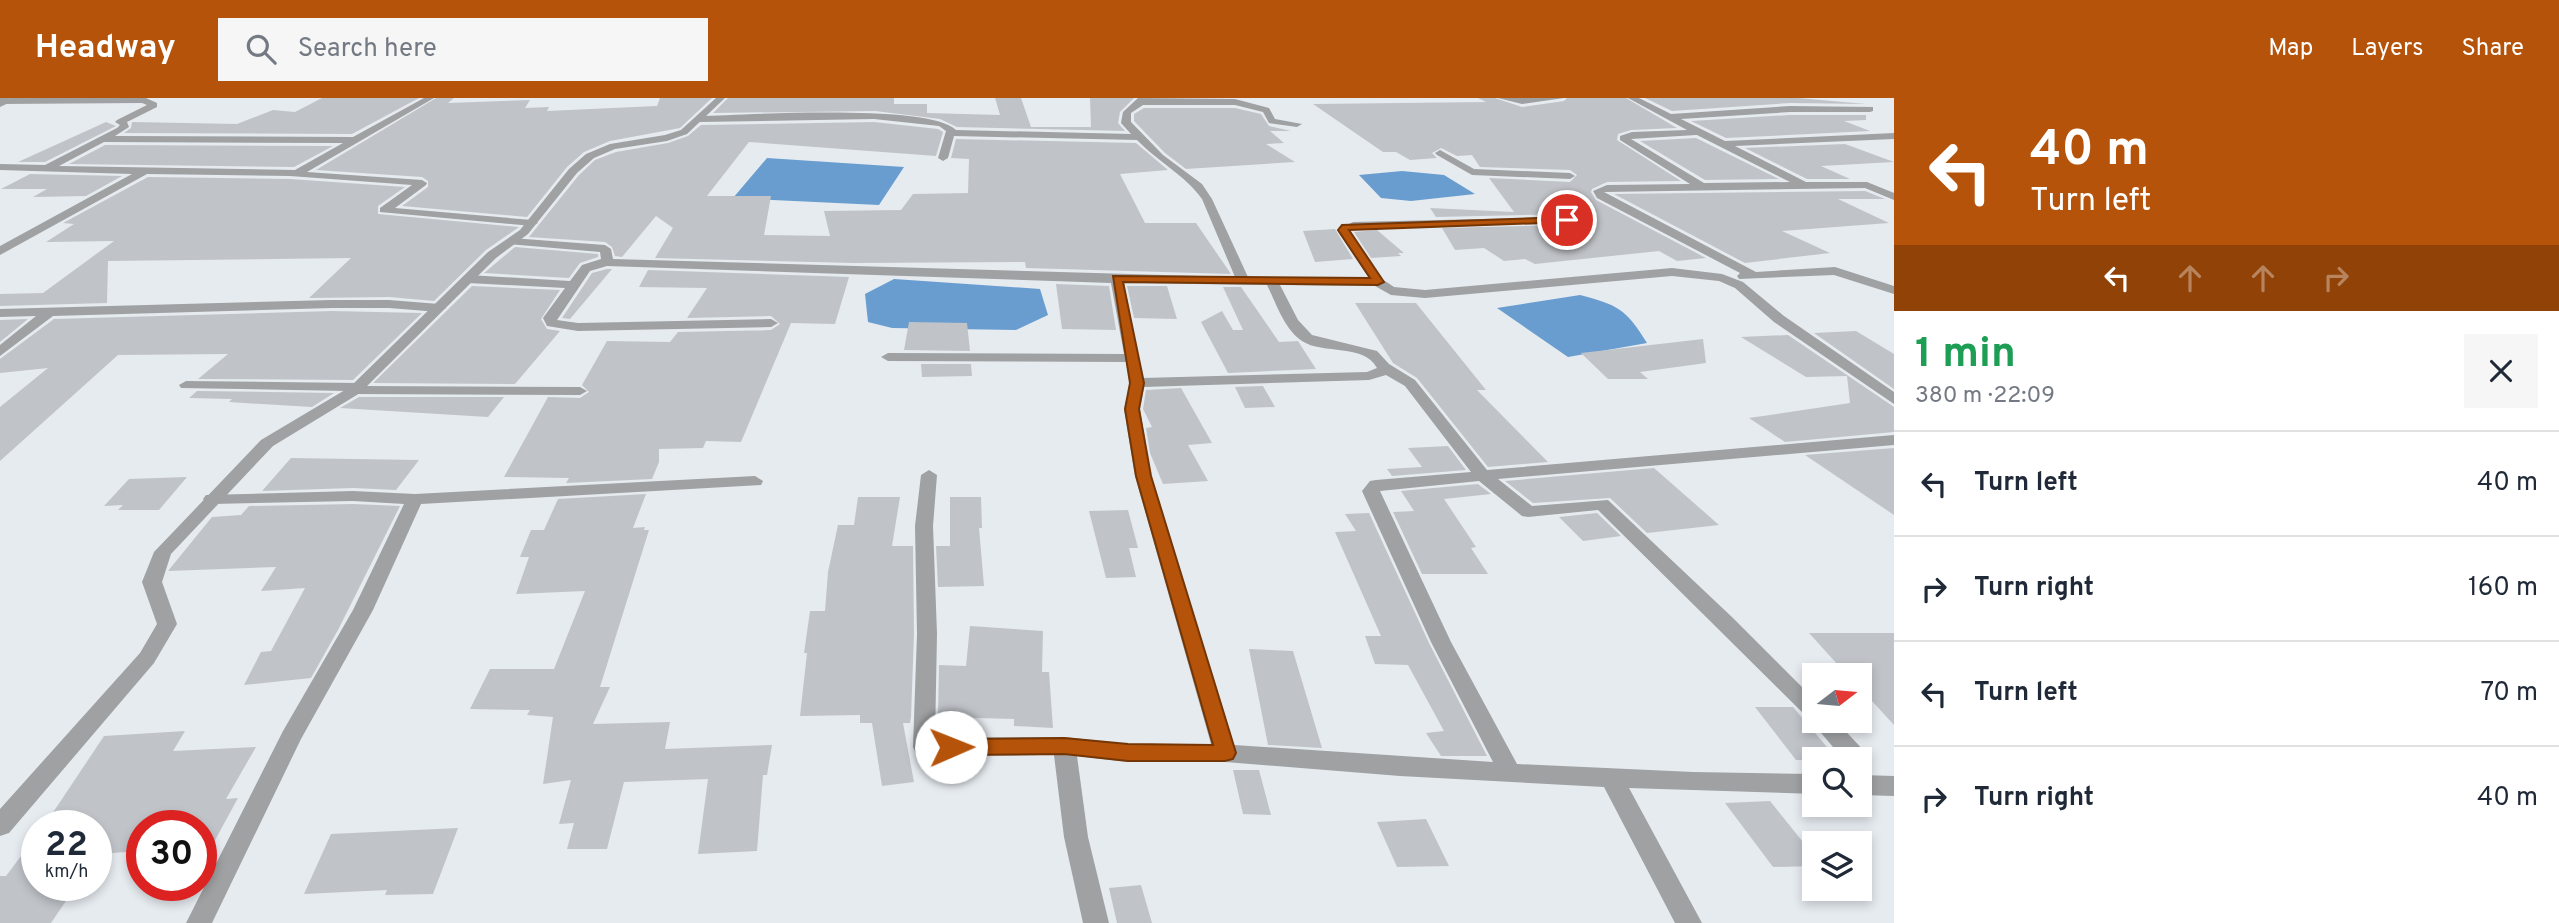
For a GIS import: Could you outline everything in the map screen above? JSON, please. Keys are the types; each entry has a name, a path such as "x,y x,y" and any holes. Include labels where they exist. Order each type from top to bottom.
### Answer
{"street":[{"path":"291,174 430,98"},
{"path":"0,826 147,658 167,624 152,582 163,552 267,443 356,388 468,279 532,223 573,171 590,156 613,146 667,138 684,132 721,98"},
{"path":"1502,98 1522,101 1560,98"},
{"path":"1632,98 1804,185"},
{"path":"5,101 128,100 152,103 153,105 120,122 126,125 47,168"},
{"path":"1243,281 1198,186 1159,157 1138,137 1126,123 1127,113 1142,100 1235,102 1266,110 1272,121 1297,124"},
{"path":"1670,117 1790,109 1870,110"},
{"path":"700,119 887,116 941,124 948,127 951,133 943,158"},
{"path":"1699,132 1632,135 1623,138 1701,186"},
{"path":"951,133 1138,137"},
{"path":"1724,144 1894,136"},
{"path":"100,139 356,139"},
{"path":"1440,153 1472,172 1584,183 1607,188 1867,186 1894,197"},
{"path":"0,167 291,174 422,183 384,211 532,223"},
{"path":"1558,169 1601,196 1753,275"},
{"path":"1,250 145,171"},
{"path":"1567,220 1345,227 1343,230 1378,282 1391,291 1425,294 1672,272 1721,278 1835,271 1894,289"},
{"path":"511,242 605,249 607,262"},
{"path":"771,323 578,327 552,323 550,318 586,268 607,262 1117,279 1378,282"},
{"path":"1721,278 1739,285 1779,319 1894,399"},
{"path":"468,279 574,285"},
{"path":"1117,279 1137,383 1132,409 1143,476 1225,753"},
{"path":"1272,282 1296,327 1305,336 1318,344 1377,356 1384,367 1410,383 1484,477 1528,512 1602,504 1726,622 1802,701"},
{"path":"0,313 332,304 439,308"},
{"path":"0,352 50,311"},
{"path":"888,358 1133,358"},
{"path":"1137,383 1369,376 1385,370 1384,367"},
{"path":"186,385 580,391"},
{"path":"1509,771 1441,642 1371,491 1376,485 1894,440"},
{"path":"929,475 924,526 927,635 924,747 1064,746 1128,752 1225,753 1307,761 1693,782 1802,784"},
{"path":"212,499 353,496 415,499 755,481"},
{"path":"199,923 291,737 363,610 415,499"},
{"path":"1833,733 1847,747"},
{"path":"1064,746 1076,837 1096,923"},
{"path":"1611,776 1689,923"}],"water":[{"path":"767,158 904,167 879,205 733,198"},
{"path":"1402,171 1444,175 1475,194 1411,201 1381,198 1359,175"},
{"path":"894,279 1040,289 1048,315 1016,330 892,328 868,322 865,294"},
{"path":"1580,295 1620,310 1647,343 1568,357 1497,308"}],"building":[{"path":"322,98 419,98 352,134 124,133 131,128 132,122 237,124 273,110 295,112"},
{"path":"436,98 454,98 448,103 530,100 525,108 549,107 547,111 657,106 660,98 712,98 680,128 610,141 584,152 567,167 527,217 402,206 428,187 428,181 422,177 316,170"},
{"path":"728,98 894,98 894,104 927,104 927,113 1000,115 995,98 1021,98 1031,127 1091,127 1090,98 1134,98 1120,112 1118,123 1125,131 957,127 940,119 875,111 713,113"},
{"path":"1478,98 1495,98 1522,107 1564,101 1567,98 1626,98 1677,128 1631,130 1618,134 1617,140 1681,181 1607,182 1591,192 1596,200 1706,258 1677,261 1659,251 1535,264 1525,259 1504,261 1484,248 1455,250 1442,228 1571,225 1574,218 1567,214 1436,217 1430,208 1514,212 1489,178 1570,182 1577,175 1570,170 1480,167 1472,155 1457,156 1441,148 1432,153 1437,158 1410,160 1396,152 1383,152 1313,104 1486,102"},
{"path":"1645,98 1798,98 1866,104 1790,103 1672,111"},
{"path":"1144,108 1235,108 1261,114 1269,126 1291,131 1270,131 1284,143 1266,144 1295,162 1186,169 1165,153 1134,121 1134,114"},
{"path":"1790,115 1866,115 1866,120 1844,121 1870,131 1726,138 1691,121"},
{"path":"106,122 116,126 45,162 18,162"},
{"path":"874,122 938,129 943,132 936,156 749,142 707,196 771,196 764,235 830,236 824,211 901,210 913,194 968,193 969,159 951,158 956,139 1136,143 1168,170 1120,174 1145,223 1196,223 1231,274 1026,268 1025,262 853,263 655,258 673,228 656,216 622,257 615,256 612,247 605,242 529,237 579,175 595,160 616,152 668,143 688,136 701,125"},
{"path":"1696,138 1779,179 1705,180 1640,141"},
{"path":"1845,144 1894,162 1821,166 1850,179 1807,179 1745,148"},
{"path":"105,145 333,146 294,167 69,164"},
{"path":"30,174 122,176 86,196 33,197 47,189 1,189"},
{"path":"148,177 290,179 405,187 378,206 378,214 519,227 486,250 434,301 389,297 309,298 351,258 108,261 107,303 0,306 0,294 43,293 114,241 46,242 74,224 63,223"},
{"path":"1865,191 1885,199 1838,199 1889,223 1782,231 1830,253 1745,263 1614,194"},
{"path":"1335,229 1353,259 1315,262 1303,231"},
{"path":"1377,230 1404,253 1398,253 1401,256 1371,258 1354,232"},
{"path":"515,247 598,254 598,257 580,263 569,278 484,273"},
{"path":"612,269 570,319 562,318 592,273"},
{"path":"648,270 849,277 835,324 791,323 741,442 706,441 703,448 659,449 659,462 652,479 566,483 569,478 504,477 548,397 580,398 589,392 582,385 607,341 670,342 678,332 771,330 780,324 771,316 687,318 707,288 639,287"},
{"path":"1056,284 1109,286 1116,330 1062,329"},
{"path":"472,286 560,290 541,319 547,329 560,331 515,384 373,383"},
{"path":"1127,286 1167,286 1177,319 1134,318"},
{"path":"1223,287 1241,287 1279,342 1298,341 1316,369 1228,373 1201,322 1222,311 1233,330 1243,330"},
{"path":"1355,303 1416,303 1486,390 1477,390 1548,462 1488,467 1417,378 1393,363"},
{"path":"332,311 422,313 353,380 198,379 228,354 118,355 0,461 0,407 48,368 0,373 0,359 54,319"},
{"path":"28,319 0,342 0,320"},
{"path":"909,322 967,323 970,351 904,350"},
{"path":"1856,331 1894,354 1894,389 1814,333"},
{"path":"1788,335 1894,407 1894,432 1785,442 1749,418 1850,403 1847,376 1806,377 1741,337"},
{"path":"1703,339 1706,363 1640,372 1648,379 1608,379 1581,353"},
{"path":"921,364 971,364 972,376 922,377"},
{"path":"1263,386 1275,407 1245,408 1235,387"},
{"path":"1181,388 1212,443 1188,445 1208,481 1163,484 1150,453 1146,428 1152,427 1143,409 1146,390"},
{"path":"197,391 334,393 312,407 229,402 232,399 189,398"},
{"path":"359,397 504,397 488,417 340,408"},
{"path":"1448,446 1466,470 1392,476 1387,469 1422,467 1408,448"},
{"path":"1894,448 1894,515 1805,455"},
{"path":"291,458 419,460 396,490 353,488 262,491"},
{"path":"1654,468 1719,525 1647,533 1610,498 1533,503 1505,481"},
{"path":"187,477 159,510 118,510 123,505 104,506 129,479"},
{"path":"1478,484 1491,494 1444,499 1476,547 1471,548 1488,574 1422,574 1393,512 1414,511 1401,491"},
{"path":"646,494 633,528 645,527 644,530 649,530 600,687 610,687 593,724 670,722 665,749 772,745 767,775 763,775 757,851 698,854 708,779 624,782 607,849 567,849 574,823 559,824 571,780 543,784 553,717 527,715 530,710 470,709 490,669 554,669 585,591 516,594 529,557 520,557 531,530 544,530 558,499"},
{"path":"858,497 900,497 892,546 913,546 911,717 910,723 903,723 914,782 882,786 872,723 860,723 860,715 800,716 810,611 825,611 828,572 838,525 854,525"},
{"path":"950,497 981,497 982,528 979,528 984,586 938,587 936,546 950,546"},
{"path":"249,506 400,506 311,678 244,685 261,652 271,651 305,588 261,591 276,567 168,571 212,517 241,515"},
{"path":"1128,510 1138,548 1129,548 1136,577 1106,578 1089,511"},
{"path":"1369,513 1429,643 1487,756 1441,756 1426,733 1444,731 1408,665 1375,664 1365,636 1381,636 1335,532 1356,531 1345,514"},
{"path":"1597,513 1621,536 1583,541 1559,517"},
{"path":"970,626 1043,631 1042,672 1049,672 1053,728 1014,726 1014,719 938,717 939,665 966,666"},
{"path":"1809,633 1894,633 1894,725 1872,701 1872,663 1836,663"},
{"path":"1249,649 1293,651 1322,748 1268,745"},
{"path":"1755,707 1793,707 1802,718 1802,733 1815,733 1827,747 1802,747 1802,760 1796,760"},
{"path":"185,731 173,751 256,747 226,799 238,798 217,837 217,810 126,810 126,852 112,853 112,810 55,810 104,736"},
{"path":"1233,770 1259,770 1271,815 1243,814"},
{"path":"1770,801 1802,841 1802,866 1773,867 1725,803"},
{"path":"1426,819 1449,866 1397,867 1377,822"},
{"path":"458,828 433,894 385,895 387,890 304,894 331,834"},
{"path":"21,856 21,901 66,901 51,923 0,923 0,876 6,876"},
{"path":"1141,885 1152,923 1117,923 1109,888"}],"route":[{"path":"951,747 1064,746 1128,752 1225,753 1143,476 1132,409 1137,383 1117,279 1378,282 1343,230 1345,227 1567,220"}]}
